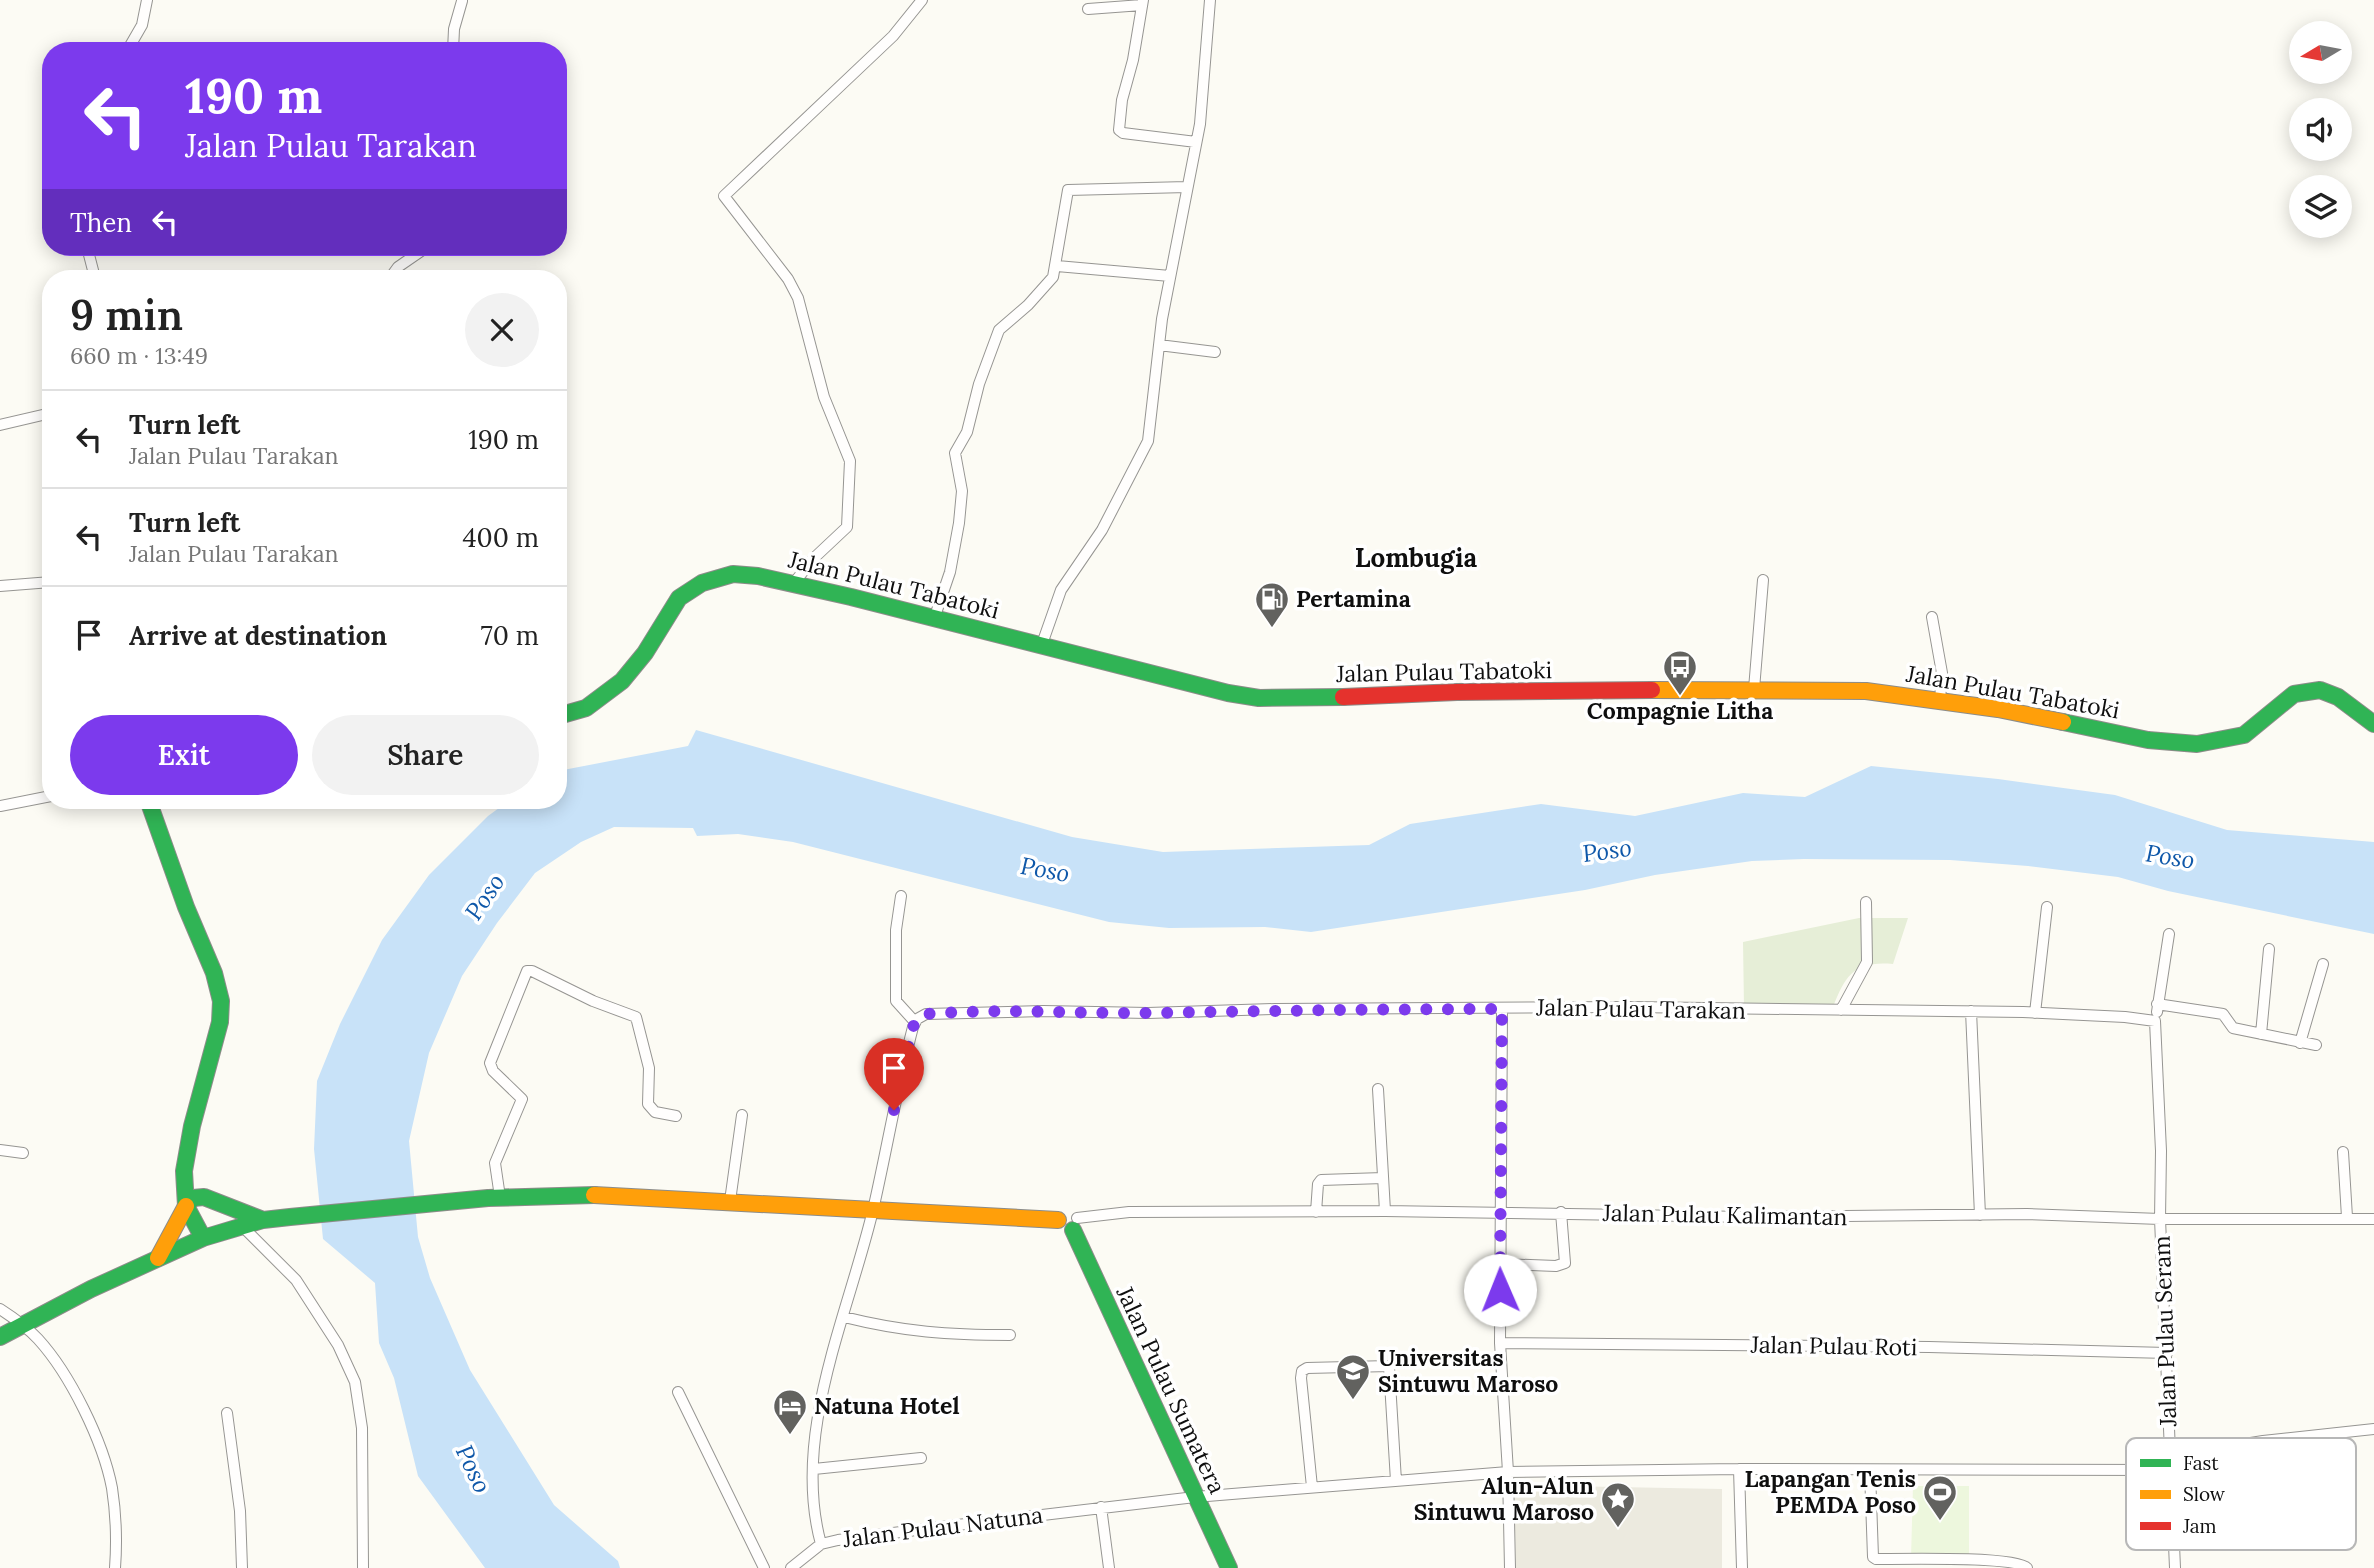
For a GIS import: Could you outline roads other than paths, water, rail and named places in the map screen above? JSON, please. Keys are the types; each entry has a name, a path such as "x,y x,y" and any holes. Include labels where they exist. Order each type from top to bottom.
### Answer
{"main road":[{"name":"Jalan Pulau Tabatoki","path":"567,713 586,708 622,681 645,653 679,598 702,583 741,574 793,584 1042,644 1228,693 1259,698 1308,699 1457,692 1754,689 1866,691 1998,709 2148,740 2197,744 2244,735 2294,694 2320,690 2338,697 2374,724"},
{"path":"151,809 186,907 214,972 221,1001 220,1022 192,1126 184,1181 186,1206 203,1238"},
{"path":"184,1181 214,1208 225,1231"},
{"path":"0,1337 91,1289 203,1238 263,1220 290,1217 494,1198 621,1196 872,1212 1058,1220 1061,1229 1067,1231 1075,1224"},
{"path":"158,1258 193,1198 204,1197 263,1220"},
{"name":"Jalan Pulau Sumatera","path":"1075,1224 1229,1568"}],"street":[{"path":"132,42 142,25 148,0"},
{"path":"793,584 814,558 847,527 850,461 824,397 798,298 788,279 724,196 893,36 922,0"},
{"path":"1042,644 1061,590 1102,530 1145,450 1170,276 1196,142 1208,45 1210,0"},
{"path":"453,42 462,1"},
{"path":"1088,9 1142,3 1133,60 1122,100 1120,131 1196,142"},
{"path":"934,619 950,572 960,512 962,491 955,453 967,432 986,362 1001,328 1047,286 1057,266 1069,189 1187,187"},
{"path":"396,270 414,256"},
{"path":"1057,266 1170,276"},
{"path":"1159,345 1215,352"},
{"path":"0,425 42,415"},
{"path":"1754,689 1763,580"},
{"path":"0,586 42,583"},
{"path":"1932,617 1942,669 1940,701"},
{"path":"0,806 42,798"},
{"path":"872,1212 915,1022 896,1002 896,930 901,895"},
{"path":"1841,1010 1867,962 1866,902"},
{"path":"2035,1013 2047,907"},
{"path":"2160,1219 2161,1151 2155,1021 2169,934"},
{"path":"2261,1034 2269,949"},
{"path":"2300,1042 2323,964"},
{"path":"494,1198 495,1163 522,1099 493,1071 490,1063 527,971 636,1017 649,1068 648,1104 655,1112 676,1116"},
{"path":"2157,1004 2223,1014 2231,1027 2316,1045"},
{"name":"Jalan Pulau Tarakan","path":"915,1022 926,1014 1030,1011 1148,1013 1275,1009 1841,1010 2035,1013 2155,1021"},
{"path":"1502,1009 1500,1343 1508,1472 1510,1568"},
{"path":"1971,1012 1980,1215"},
{"path":"1378,1089 1385,1211"},
{"path":"730,1201 742,1115"},
{"path":"0,1150 23,1153"},
{"path":"2343,1152 2347,1217"},
{"path":"1316,1212 1318,1184 1321,1180 1384,1178"},
{"name":"Jalan Pulau Kalimantan","path":"1075,1224 1129,1212 1385,1211 1746,1217 2081,1215 2160,1219 2374,1219"},
{"name":"Jalan Pulau Natuna","path":"872,1212 818,1415 814,1469 815,1521 821,1544 1195,1497 1508,1472 1739,1469 2126,1470"},
{"path":"1500,1264 1556,1266 1565,1263 1561,1212"},
{"name":"Jalan Pulau Seram","path":"2160,1219 2170,1438"},
{"path":"242,1226 296,1280 338,1345 355,1382 362,1428 363,1568"},
{"path":"0,1309 23,1324 38,1339 68,1383 103,1460 115,1511 115,1568"},
{"path":"844,1317 892,1329 950,1335 1010,1335"},
{"name":"Jalan Pulau Roti","path":"1500,1343 1929,1347 2167,1353"},
{"path":"1312,1487 1301,1378 1302,1371 1307,1368 1389,1366 1396,1481"},
{"path":"678,1392 764,1568"},
{"path":"227,1413 240,1511 242,1568"},
{"path":"2291,1438 2374,1429"},
{"path":"814,1469 921,1458"},
{"path":"1739,1469 1742,1568"},
{"path":"1870,1471 1876,1559 2000,1561 2022,1563 2027,1568"},
{"path":"1101,1507 1109,1568"},
{"path":"791,1568 821,1544"},
{"name":"Jalan Pulau Seram","path":"2174,1550 2175,1568"}],"water":[{"name":"Poso","path":"696,730 1072,837 1163,852 1369,845 1410,824 1541,804 1635,816 1743,793 1805,797 1871,766 1998,779 2115,795 2227,830 2374,842 2374,934 2168,891 2118,877 1950,860 1804,859 1752,861 1655,875 1585,890 1311,932 1265,927 1169,928 1109,922 793,842 738,834 697,836 693,828 614,827 581,842 535,873 462,976 429,1053 409,1141 418,1237 430,1278 470,1370 554,1505 618,1561 620,1568 485,1568 418,1476 394,1378 379,1343 375,1283 323,1239 314,1149 317,1081 340,1024 382,940 429,875 488,816 498,809 567,809 567,769 688,746"}],"place":[{"name":"Pertamina","path":"1272,629"},
{"name":"Compagnie Litha","path":"1680,697"},
{"name":"Universitas Sintuwu Maroso","path":"1353,1401"},
{"name":"Natuna Hotel","path":"790,1436"},
{"name":"Lapangan Tenis PEMDA Poso","path":"1940,1522"},
{"name":"Alun-Alun Sintuwu Maroso","path":"1618,1529"}],"district":[{"name":"Lombugia","path":"1416,558"}]}
